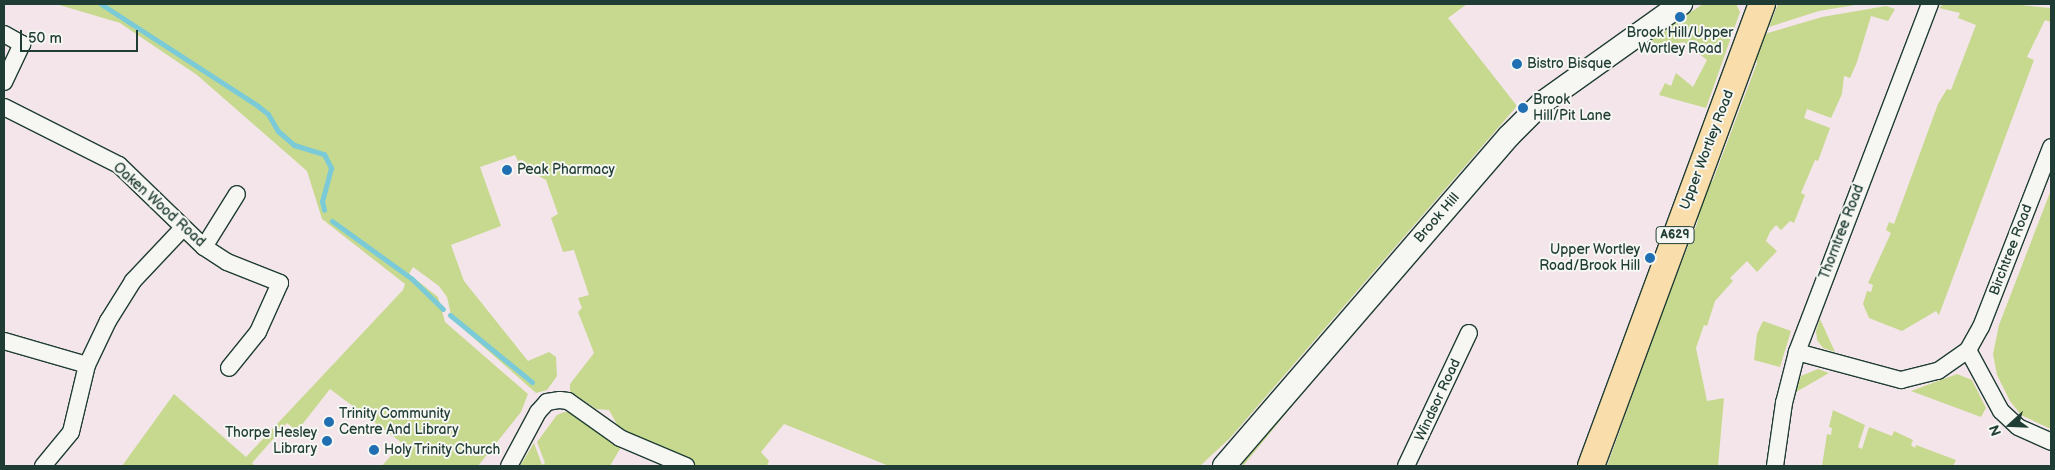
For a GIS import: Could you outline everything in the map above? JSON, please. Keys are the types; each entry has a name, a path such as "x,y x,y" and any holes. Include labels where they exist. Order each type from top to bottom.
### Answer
{"main road":[{"name":"Brook Hill","path":"1224,466 1509,136 1549,98 1681,4"},
{"name":"Upper Wortley Road","path":"1590,466 1762,4"}],"street":[{"name":"Thorntree Road","path":"1775,466 1784,403 1797,352 1930,4"},
{"path":"4,34 22,44 4,82"},
{"name":"Oaken Wood Road","path":"4,107 119,165 182,229 204,247 227,262 280,283 258,332 229,368"},
{"name":"Birchtree Road","path":"1968,350 1981,327 2051,147"},
{"path":"204,247 236,194"},
{"path":"43,466 71,432 87,365 108,321 133,282 182,229"},
{"name":"Windsor Road","path":"1406,466 1469,333"},
{"path":"4,341 87,365"},
{"path":"1797,352 1901,380 1938,371 1968,350 2001,411 2018,426 2051,442"},
{"path":"509,466 538,412 548,402 568,401 620,438 686,466"}],"green space":[{"path":"56,4 1467,4 1448,18 1517,106 1230,438 1200,466 889,466 784,424 761,452 769,461 767,466 696,466 619,428 609,410 596,409 570,391 570,384 594,353 578,312 582,308 578,298 589,295 574,250 563,252 551,218 558,214 546,180 526,169 523,160 518,161 515,155 480,167 501,226 451,245 464,281 528,361 549,352 556,357 557,376 547,390 536,393 452,319 447,297 439,286 413,267 409,274 438,297 445,322 528,394 521,412 478,466 382,466 402,443 330,389 297,431 287,423 252,463 255,466 122,466 174,394 246,457 403,290 405,284 322,219 307,171 197,75 120,23"},
{"path":"1703,4 1736,4 1740,12 1706,108 1659,95 1665,83 1671,86 1676,73 1693,87 1707,60 1684,42 1673,44 1668,50 1649,40"},
{"path":"1778,4 1861,4 1819,11 1769,27"},
{"path":"1944,4 2010,4 2051,8 2051,22 2045,20 2027,57 2034,60 1939,315 1936,311 1902,331 1869,318 1863,304 1867,291 1871,292 1873,285 1868,283 1891,233 1886,230 1889,222 1894,224 1938,104 1947,89 1951,90 1976,25 1958,18 1960,13 1939,8"},
{"path":"1886,6 1895,9 1888,21 1871,16 1857,62 1850,78 1844,76 1842,94 1831,118 1807,109 1804,118 1830,128 1818,161 1815,160 1801,193 1805,195 1794,223 1790,221 1781,230 1776,225 1766,241 1777,251 1757,272 1747,261 1730,278 1733,281 1715,301 1707,326 1704,325 1696,348 1707,401 1724,398 1718,466 1607,466 1645,360 1642,351 1650,327 1657,325 1698,221 1695,207 1700,192 1713,180 1757,63 1755,51 1761,35 1822,17"},
{"path":"2051,190 2051,429 2021,415 2010,401 1997,375 1993,354 1999,325"},
{"path":"1444,228 1305,390 1243,466 1242,462"},
{"path":"1820,319 1835,352 1823,348 1817,340 1816,331"},
{"path":"1763,321 1791,331 1780,367 1754,360 1757,334"},
{"path":"1818,369 1829,373 1796,392 1801,376"},
{"path":"1957,374 1972,380 1986,408 1981,417 1911,391"},
{"path":"1833,410 1865,425 1858,447 1862,449 1869,427 1892,436 1894,431 1913,440 1911,445 1915,448 1916,445 1956,460 1953,466 1822,466 1827,434 1831,435 1832,428 1829,427"},
{"path":"564,412 575,412 621,447 610,466 520,466 534,443 542,465 545,463 537,442 557,415"}],"waterway":[{"path":"101,4 258,106 268,114 278,131 294,145 324,154 331,168 322,201 324,210"},
{"path":"332,221 412,279 443,309"},
{"path":"450,315 532,382"}],"place":[{"name":"Brook Hill/Upper Wortley Road","path":"1680,17"},
{"name":"Bistro Bisque","path":"1517,64"},
{"name":"Brook Hill/Pit Lane","path":"1523,108"},
{"name":"Peak Pharmacy","path":"507,170"},
{"name":"Upper Wortley Road/Brook Hill","path":"1650,258"},
{"name":"Trinity Community Centre And Library","path":"329,422"},
{"name":"Thorpe Hesley Library","path":"327,441"},
{"name":"Holy Trinity Church","path":"374,450"}]}
